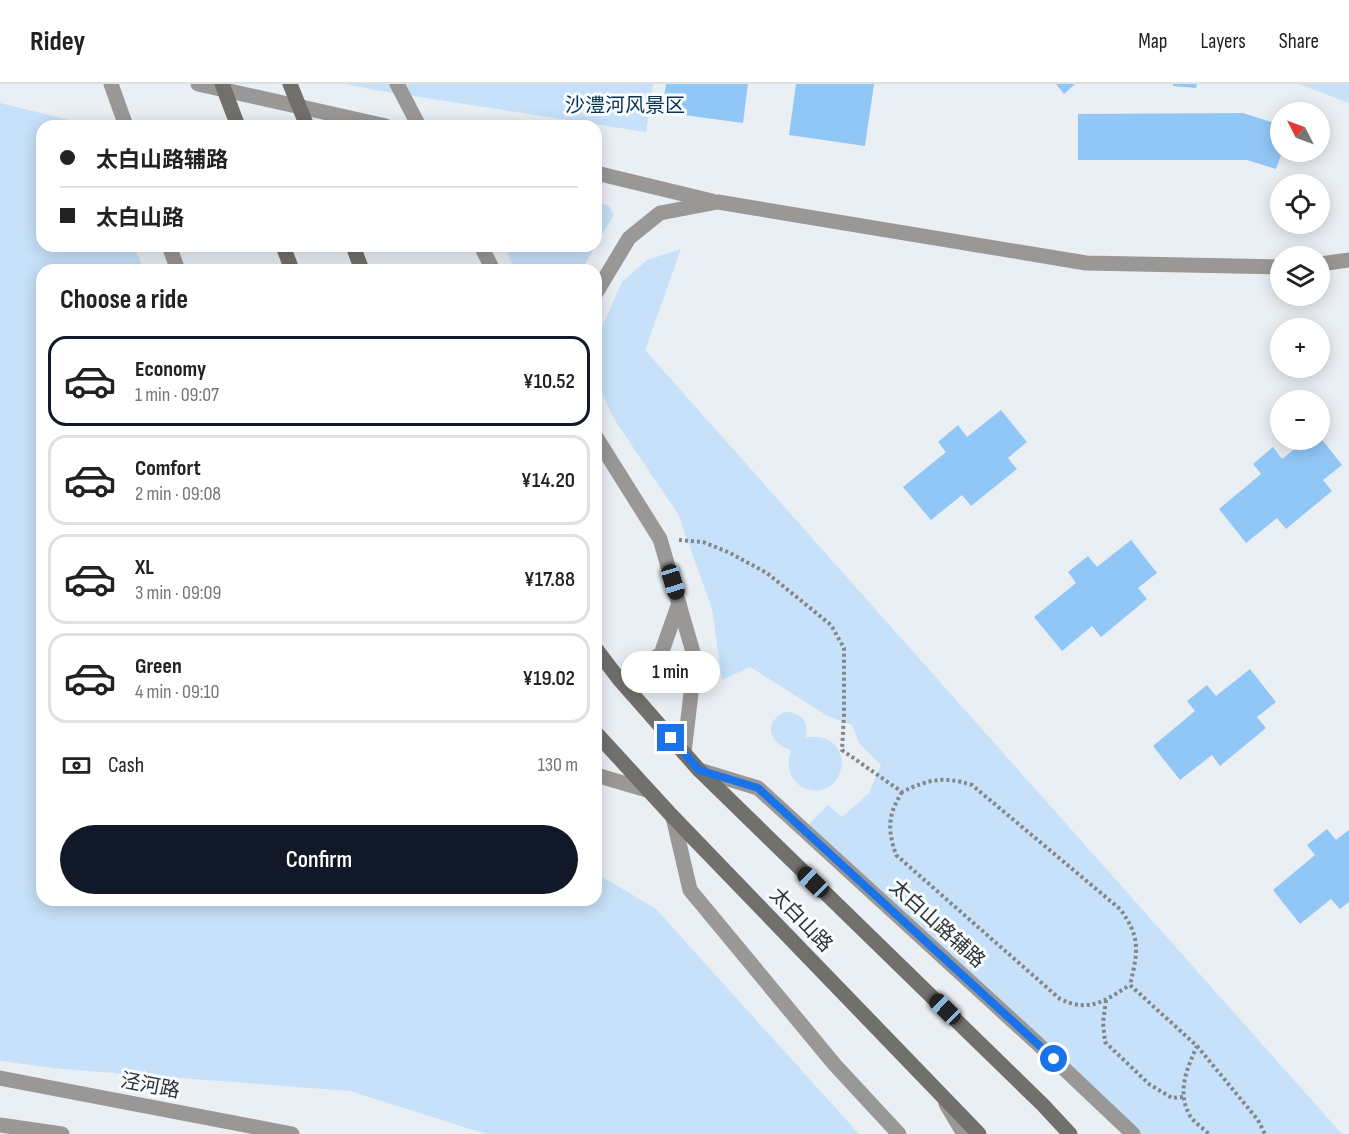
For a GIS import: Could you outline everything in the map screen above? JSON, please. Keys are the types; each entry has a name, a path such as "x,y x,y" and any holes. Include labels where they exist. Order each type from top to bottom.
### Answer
{"main road":[{"path":"222,84 236,120"},
{"path":"290,84 305,120"},
{"name":"太白山路","path":"602,657 699,770 1070,1134"},
{"name":"太白山路","path":"602,741 979,1134"}],"street":[{"path":"111,84 124,120"},
{"path":"198,84 359,120"},
{"path":"397,84 415,120"},
{"path":"602,174 718,202 1086,262 1270,267"},
{"path":"602,283 629,238 660,213 718,202"},
{"path":"1330,263 1349,260"},
{"path":"602,447 660,539 695,659 684,753"},
{"path":"619,679 661,654 679,603"},
{"name":"太白山路辅路","path":"699,770 758,788 1133,1134"},
{"path":"602,777 647,790"},
{"path":"673,817 690,890 835,1065 899,1134"},
{"name":"泾河路","path":"0,1078 292,1134"},
{"path":"939,1094 964,1134"},
{"path":"0,1125 62,1134"}],"path":[{"path":"660,539 703,542 728,552 767,573 831,625 844,648 842,750 902,792"},
{"path":"956,780 972,785 1111,901 1127,918 1137,944 1130,985 1093,1005 1075,1006 1060,999 896,855 889,825 893,807 902,792 926,781 956,780"},
{"path":"1130,985 1197,1046 1258,1120 1265,1134"},
{"path":"1106,1000 1103,1022 1105,1042 1149,1084 1172,1098 1183,1097"},
{"path":"1197,1046 1186,1072 1183,1097 1190,1116 1209,1134"}],"green space":[{"name":"沙澧河风景区","path":"346,84 653,84 646,132 602,125 602,120 568,120"},
{"path":"1299,84 1349,84 1349,103"},
{"path":"0,103 69,120 36,120 36,252 136,252 142,264 36,264 36,906 602,906 602,877 656,909 859,1134 486,1134 350,1091 62,1069 0,1061"},
{"path":"602,204 609,206 614,215 602,235"},
{"path":"681,249 645,350 1342,1134 1141,1134 808,825 828,805 842,817 869,793 881,765 859,743 852,725 826,715 750,667 722,680 712,609 678,514 614,419 602,392 602,327 622,282 647,260"},
{"path":"507,252 592,252 585,264 512,264"},
{"path":"784,712 790,712 803,719 806,727 805,738 826,739 838,748 842,759 841,768 837,780 829,787 819,790 808,789 799,785 792,776 789,765 791,750 778,743 771,733 773,722"}],"building":[{"path":"666,84 748,84 743,123 662,112"},
{"path":"796,84 874,84 865,146 789,135"},
{"path":"1056,84 1075,84 1064,94"},
{"path":"1173,84 1197,84 1196,88 1173,86"},
{"path":"1243,113 1270,122 1270,162 1278,162 1276,169 1247,160 1078,160 1078,114"},
{"path":"1001,410 1027,442 1008,458 1017,469 971,506 962,495 931,520 903,487 946,452 938,442 958,425 967,437"},
{"path":"1270,450 1275,450 1282,459 1293,450 1330,450 1342,465 1323,480 1332,491 1286,529 1277,518 1246,543 1219,509 1261,474 1253,464"},
{"path":"1131,540 1157,573 1138,588 1147,599 1101,637 1092,626 1062,651 1034,617 1076,583 1068,572 1088,556 1097,567"},
{"path":"1250,669 1276,702 1257,717 1266,728 1220,766 1212,755 1180,780 1153,746 1195,711 1187,701 1207,685 1216,696"},
{"path":"1327,829 1336,840 1349,830 1349,902 1340,909 1331,899 1300,924 1273,890 1315,855 1307,845"}],"route":[{"path":"671,738 699,770 758,788 1054,1059"}]}
